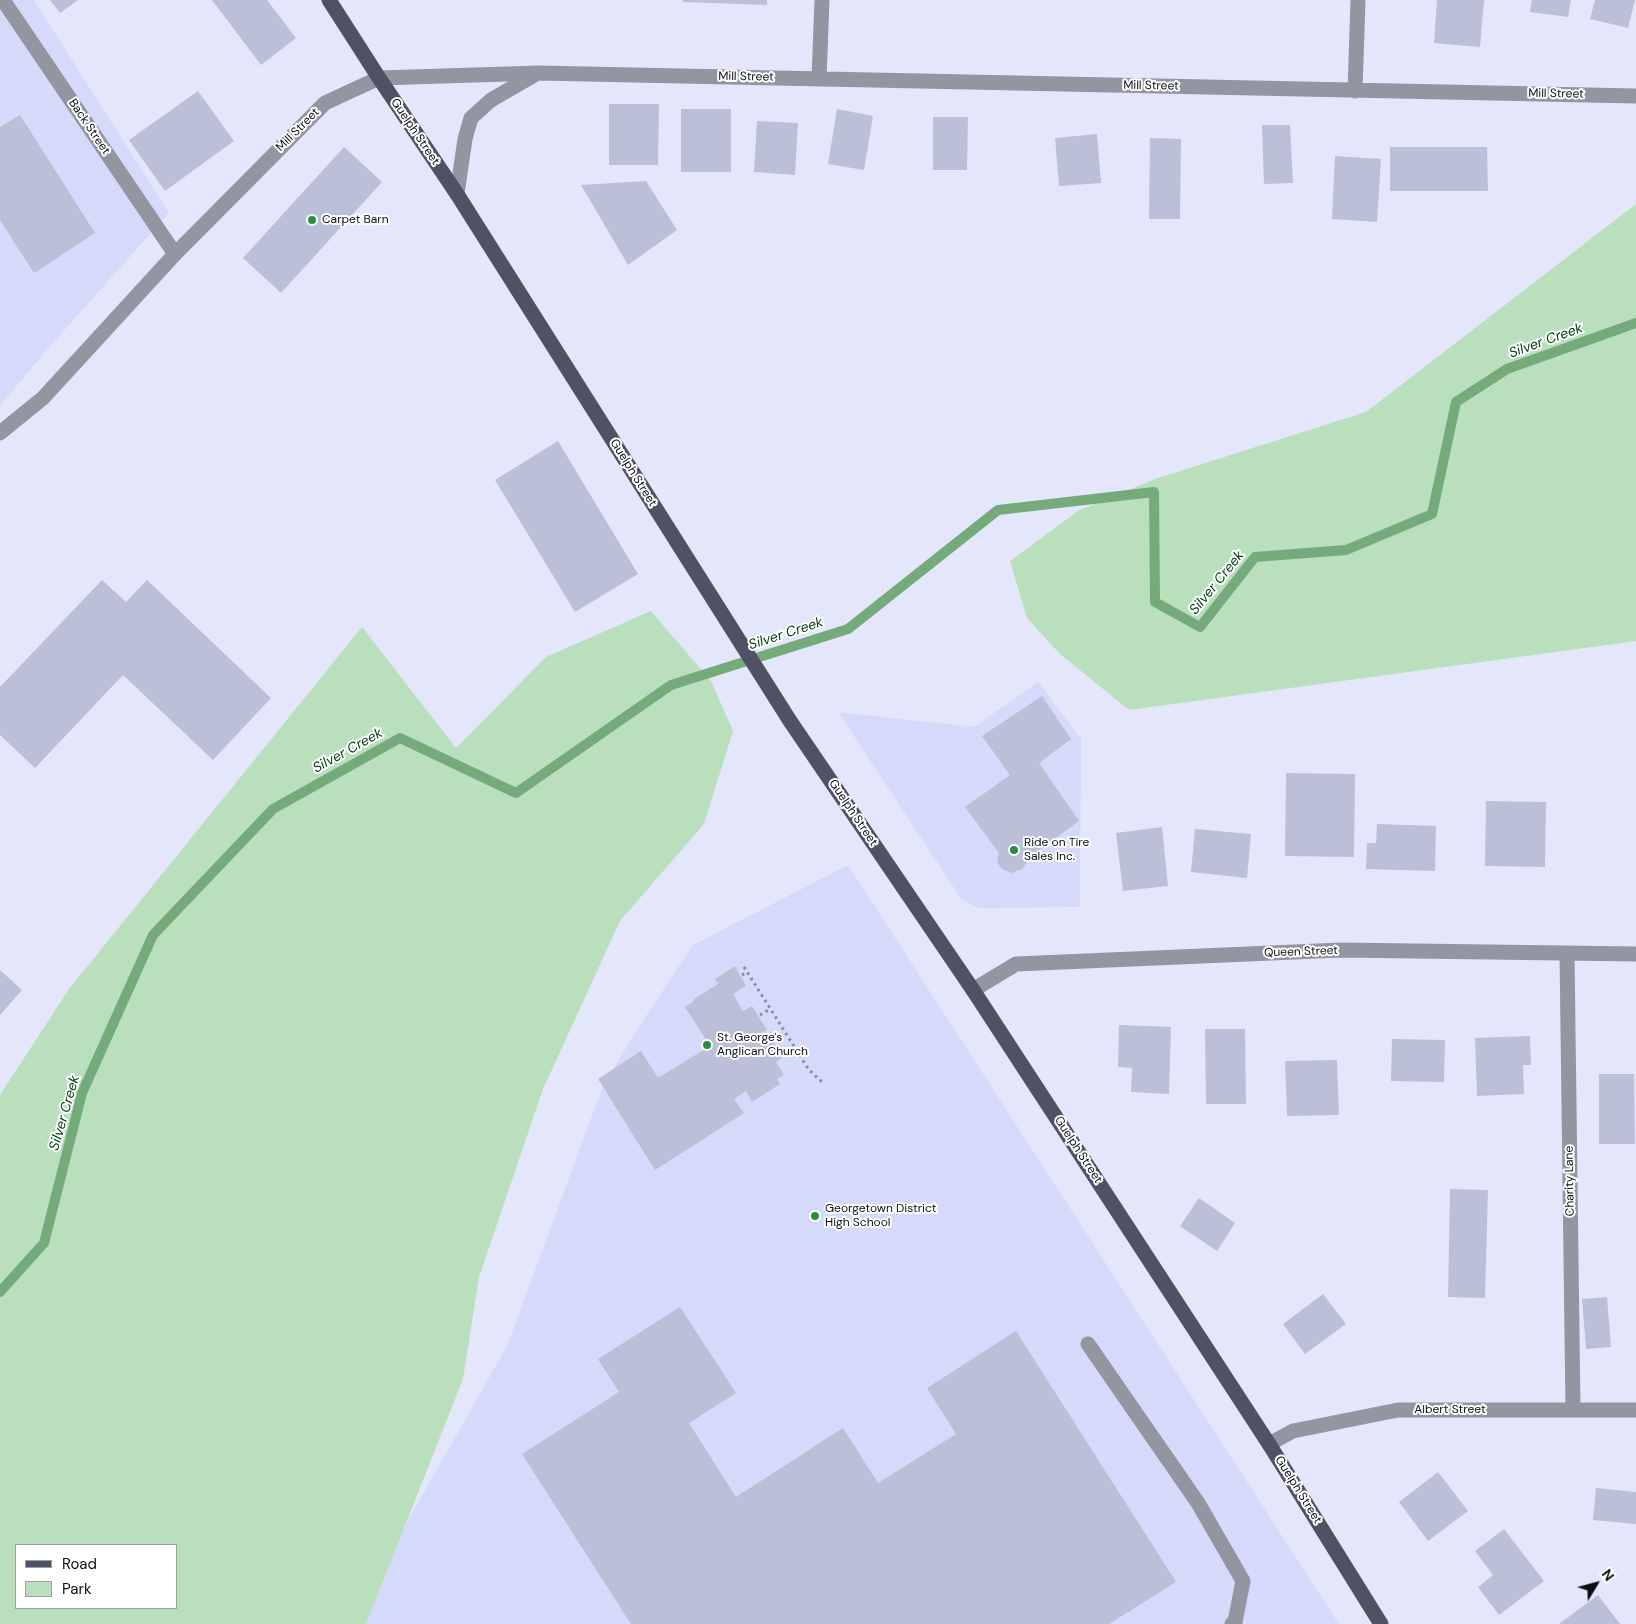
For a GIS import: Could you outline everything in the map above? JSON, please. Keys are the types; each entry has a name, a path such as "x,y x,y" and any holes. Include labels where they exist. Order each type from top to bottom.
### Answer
{"main road":[{"name":"Guelph Street","path":"329,0 457,194 790,721 973,990 1269,1444 1381,1624"}],"street":[{"name":"Back Street","path":"3,0 175,254"},
{"path":"819,79 822,0"},
{"path":"1355,90 1358,0"},
{"name":"Mill Street","path":"0,433 43,398 175,254 325,103 379,78 538,73 1636,96"},
{"path":"457,194 464,140 471,118 491,100 538,73"},
{"name":"Queen Street","path":"973,990 1016,964 1341,950 1636,954"},
{"name":"Charity Lane","path":"1567,953 1573,1410"},
{"path":"1088,1344 1198,1503 1243,1581 1236,1622 1232,1624"},
{"name":"Albert Street","path":"1269,1444 1293,1431 1398,1410 1636,1410"}],"path":[{"path":"744,967 808,1070 822,1082"},
{"path":"742,975 747,972"},
{"path":"760,1015 770,1008"}],"shaded area":[{"path":"0,0 34,0 169,213 44,353 0,406"},
{"path":"1038,682 1081,739 1080,907 980,908 962,900 838,712 974,727"},
{"name":"Georgetown District High School","path":"848,865 1339,1624 349,1624 507,1346 603,1086 638,1028 693,945"}],"green space":[{"path":"1636,204 1636,641 1129,710 1060,654 1027,618 1010,561 1078,511 1155,479 1366,412"},
{"path":"651,611 711,681 733,731 704,824 620,921 543,1089 479,1277 463,1379 366,1624 0,1624 0,1095 69,989 362,627 456,748 546,657"}],"building":[{"path":"50,0 78,0 60,13"},
{"path":"212,0 267,0 296,38 261,65"},
{"path":"683,0 767,0 767,5 683,2"},
{"path":"1437,0 1484,0 1480,47 1434,43"},
{"path":"1532,0 1571,0 1568,17 1530,12"},
{"path":"1595,0 1635,0 1628,28 1590,19"},
{"path":"198,91 234,141 165,191 129,140"},
{"path":"609,104 659,104 658,165 609,165"},
{"path":"681,109 731,109 731,172 681,172"},
{"path":"837,109 873,116 864,170 828,164"},
{"path":"20,115 95,233 34,273 0,220 0,127"},
{"path":"933,117 968,117 967,170 933,170"},
{"path":"757,121 798,123 795,175 754,172"},
{"path":"1262,125 1290,125 1293,183 1264,184"},
{"path":"1097,134 1101,183 1059,186 1055,138"},
{"path":"1150,138 1181,139 1180,219 1149,219"},
{"name":"Carpet Barn","path":"344,147 382,182 281,293 243,258"},
{"path":"1390,147 1487,147 1488,191 1390,191"},
{"path":"1335,156 1381,159 1377,222 1332,219"},
{"path":"646,181 677,230 628,265 581,185"},
{"path":"558,441 638,574 575,612 495,480"},
{"path":"102,580 126,602 147,580 271,698 213,760 123,675 35,768 0,735 0,687"},
{"path":"1042,696 1071,739 1039,763 1079,821 1031,856 1022,869 1011,873 1002,869 997,862 999,853 965,807 1010,775 982,736"},
{"path":"1286,773 1355,774 1354,857 1285,856"},
{"path":"1486,801 1546,802 1545,867 1485,866"},
{"path":"1377,824 1436,826 1435,871 1366,869 1367,843 1376,843"},
{"path":"1162,827 1168,886 1123,891 1116,833"},
{"path":"1195,829 1251,834 1247,878 1191,872"},
{"path":"735,966 746,986 733,994 743,1011 752,1006 767,1030 760,1034 763,1040 770,1036 783,1057 776,1062 784,1075 777,1079 780,1084 752,1102 746,1091 734,1099 744,1113 655,1170 598,1079 641,1051 658,1078 710,1046 685,1007 718,984 715,979"},
{"path":"0,970 22,990 0,1015"},
{"path":"1119,1025 1171,1027 1169,1094 1131,1092 1132,1068 1118,1067"},
{"path":"1205,1029 1245,1029 1246,1104 1206,1104"},
{"path":"1530,1036 1531,1065 1523,1065 1524,1094 1477,1096 1475,1038"},
{"path":"1392,1039 1445,1040 1444,1082 1391,1081"},
{"path":"1337,1060 1339,1115 1287,1116 1285,1061"},
{"path":"1599,1074 1634,1074 1635,1144 1599,1144"},
{"path":"1450,1189 1488,1190 1485,1298 1448,1297"},
{"path":"1199,1198 1235,1223 1217,1251 1180,1226"},
{"path":"1323,1294 1346,1324 1305,1354 1283,1324"},
{"path":"1607,1297 1611,1347 1586,1349 1582,1299"},
{"path":"680,1307 736,1393 689,1423 736,1497 843,1428 878,1483 956,1434 927,1388 1016,1331 1176,1582 1109,1624 631,1624 522,1454 619,1392 598,1359"},
{"path":"1438,1472 1468,1511 1428,1541 1399,1502"},
{"path":"1596,1488 1636,1492 1636,1524 1593,1520"},
{"path":"1504,1529 1544,1581 1499,1615 1478,1587 1493,1575 1475,1551"},
{"path":"1598,1595 1620,1624 1559,1624"}],"waterway":[{"name":"Silver Creek","path":"0,1292 44,1243 82,1093 153,935 273,809 400,738 516,793 671,685 848,629 998,510 1154,492 1155,602 1200,627 1255,557 1346,550 1432,514 1456,402 1507,369 1636,323"}],"place":[{"name":"Carpet Barn","path":"312,220"},
{"name":"Ride on Tire Sales Inc.","path":"1014,850"},
{"name":"St. George's Anglican Church","path":"707,1045"},
{"name":"Georgetown District High School","path":"815,1216"}]}
